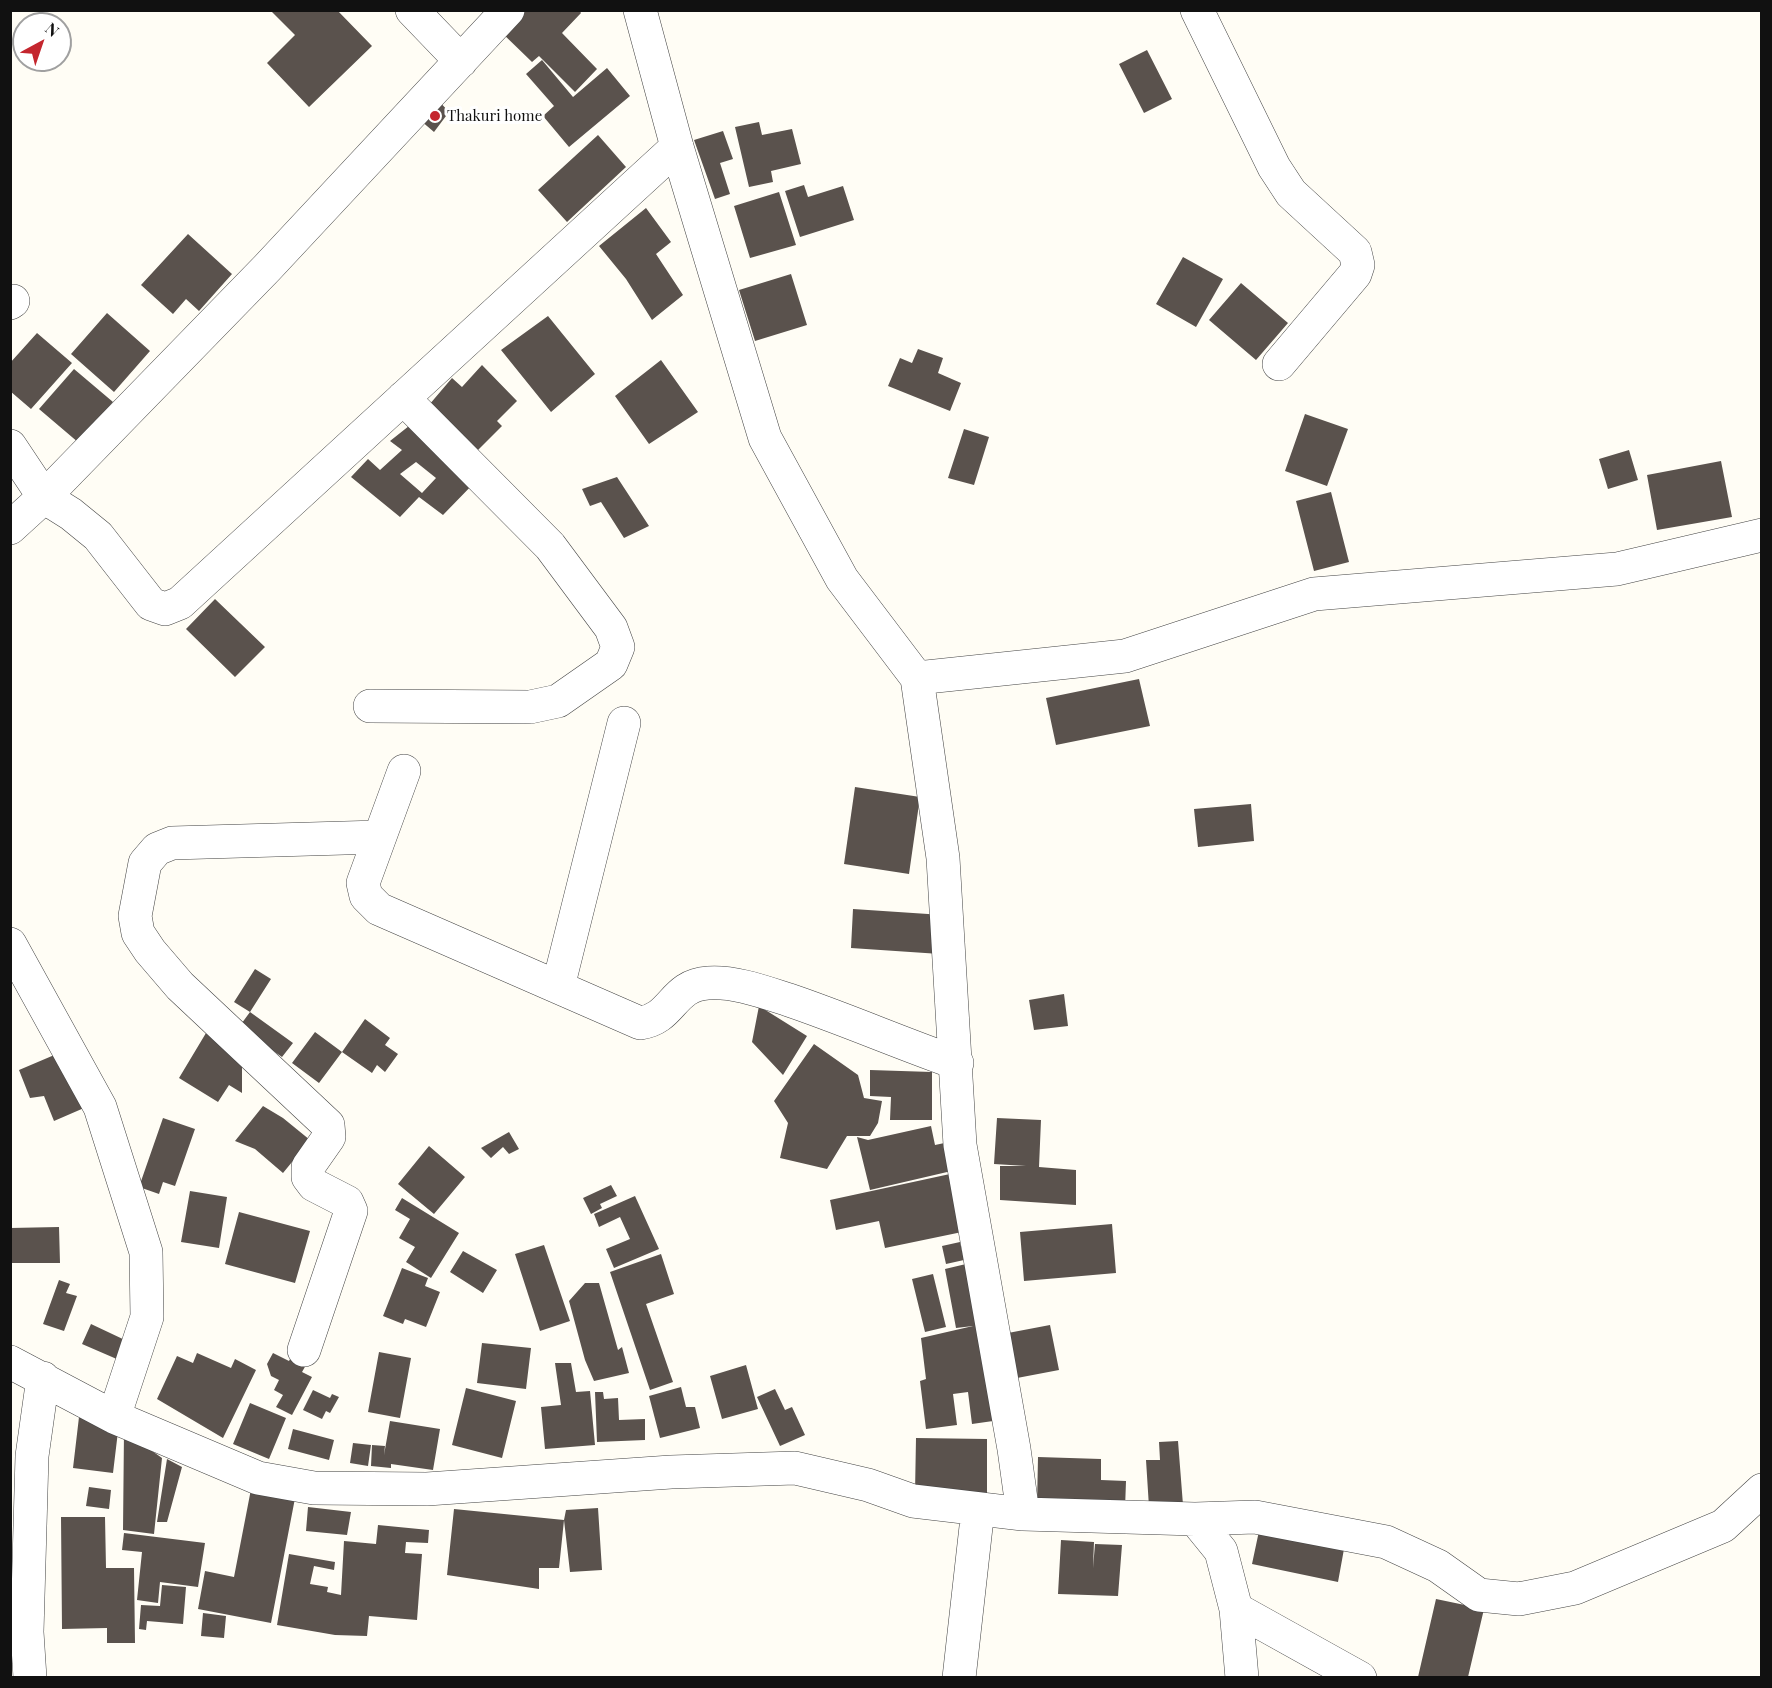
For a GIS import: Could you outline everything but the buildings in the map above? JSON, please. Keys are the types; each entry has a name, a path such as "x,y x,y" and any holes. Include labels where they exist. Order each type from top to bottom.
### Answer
{"street":[{"path":"412,10 460,61"},
{"path":"10,528 44,497 267,267 508,10"},
{"path":"640,10 677,147 765,438 842,579 917,678 943,858 957,1063 960,1145 1012,1437 1023,1514"},
{"path":"1197,10 1274,167 1291,193 1355,252 1358,265 1354,274 1279,364"},
{"path":"10,446 44,497 71,514 98,536 151,604 165,609 180,603 677,147"},
{"path":"370,706 530,707 558,701 611,664 618,647 612,628 550,546 403,399"},
{"path":"917,678 1125,656 1314,594 1617,569 1761,535"},
{"path":"558,987 624,723"},
{"path":"404,771 363,883 366,896 379,909 640,1023 652,1021 662,1015 687,987 709,983 753,988 832,1015 897,1042 957,1063"},
{"path":"304,1350 351,1210 347,1202 314,1185 308,1177 308,1167 329,1137 328,1125 180,986 138,933 135,916 145,862 157,849 172,843 380,837"},
{"path":"10,944 100,1107 146,1252 147,1317 114,1417"},
{"path":"10,1362 114,1417 258,1478 314,1488 427,1489 671,1472 795,1468 868,1485 913,1501 1023,1514 1195,1519 1255,1517 1386,1542 1438,1566 1479,1595 1519,1599 1575,1588 1723,1526 1761,1490"},
{"path":"30,1677 27,1632 32,1456 43,1378"},
{"path":"959,1677 978,1509"},
{"path":"1195,1519 1221,1551 1236,1609 1242,1677"},
{"path":"1236,1609 1360,1677"}],"place":[{"name":"Thakuri home","path":"435,116"}]}
